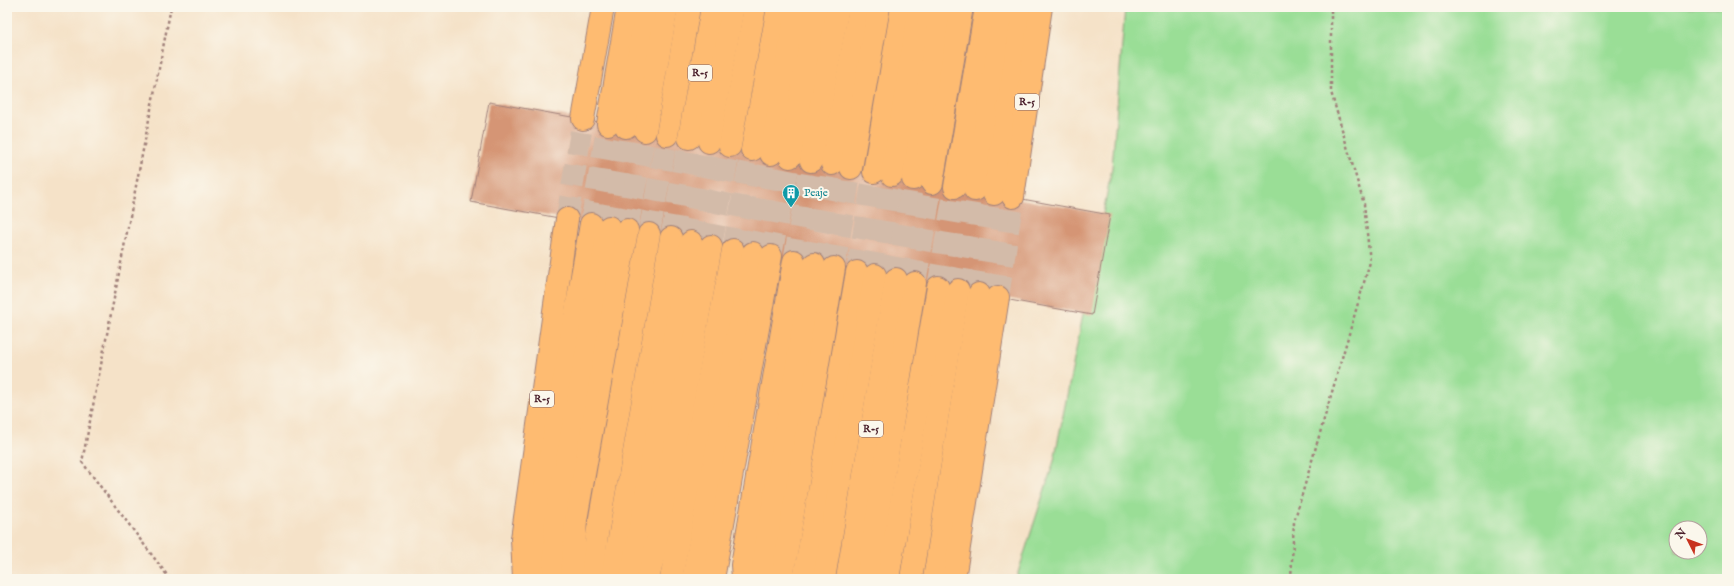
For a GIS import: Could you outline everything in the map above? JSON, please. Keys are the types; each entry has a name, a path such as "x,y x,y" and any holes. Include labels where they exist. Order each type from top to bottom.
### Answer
{"highway":[{"path":"583,119 603,7"},
{"path":"626,127 628,7"},
{"path":"626,127 647,7"},
{"path":"626,127 667,7"},
{"name":"R-5","path":"667,135 689,7"},
{"name":"R-5","path":"712,7 699,140 733,7"},
{"path":"730,146 755,7"},
{"path":"771,153 778,7"},
{"path":"771,153 797,7"},
{"path":"771,153 817,7"},
{"path":"832,164 838,7"},
{"path":"832,164 860,7"},
{"path":"832,164 879,7"},
{"path":"902,7 882,174 920,7"},
{"path":"941,7 923,181 962,7"},
{"path":"984,192 986,7"},
{"path":"984,192 1005,7"},
{"name":"R-5","path":"984,192 1024,7"},
{"name":"R-5","path":"984,192 1041,7"},
{"name":"R-5","path":"524,579 522,539 567,219"},
{"path":"554,579 556,521 609,227"},
{"path":"572,579 576,520 609,227"},
{"name":"R-5","path":"539,579 539,524 609,227"},
{"path":"592,579 597,535 650,234"},
{"path":"612,579 691,242"},
{"path":"630,579 691,242"},
{"path":"648,579 658,538 691,242"},
{"path":"671,579 753,253"},
{"path":"693,579 753,253"},
{"path":"713,579 753,253"},
{"path":"742,579 742,565 814,264"},
{"path":"763,579 764,559 814,264"},
{"path":"782,579 814,264"},
{"name":"R-5","path":"804,579 866,274 824,579"},
{"name":"R-5","path":"847,579 906,281 867,579"},
{"path":"888,579 968,292"},
{"path":"911,579 968,292"},
{"path":"934,579 968,292"},
{"path":"954,579 968,292"}],"path":[{"path":"170,579 82,462 171,7"},
{"path":"1291,579 1294,522 1370,262 1364,204 1331,92 1331,7"}],"green space":[{"path":"1125,7 1727,7 1727,579 1016,579 1054,461 1112,168"}],"building":[{"name":"Peaje","path":"489,102 1110,215 1092,315 471,202"}],"tunnel":[{"path":"567,219 583,119"},
{"path":"591,224 608,124"},
{"path":"609,227 626,127"},
{"path":"627,230 645,131"},
{"path":"649,234 667,135"},
{"path":"671,238 689,138"},
{"path":"691,242 709,142"},
{"path":"711,246 730,146"},
{"path":"733,250 752,150"},
{"path":"753,253 771,154"},
{"path":"771,256 790,157"},
{"path":"794,261 811,161"},
{"path":"814,264 832,164"},
{"path":"834,268 851,168"},
{"path":"857,272 874,172"},
{"path":"875,275 892,175"},
{"path":"896,279 913,179"},
{"path":"915,283 932,183"},
{"path":"938,287 955,187"},
{"path":"958,290 975,190"},
{"path":"979,294 994,194"},
{"path":"998,297 1013,197"}],"place":[{"name":"Peaje","path":"791,208"}]}
